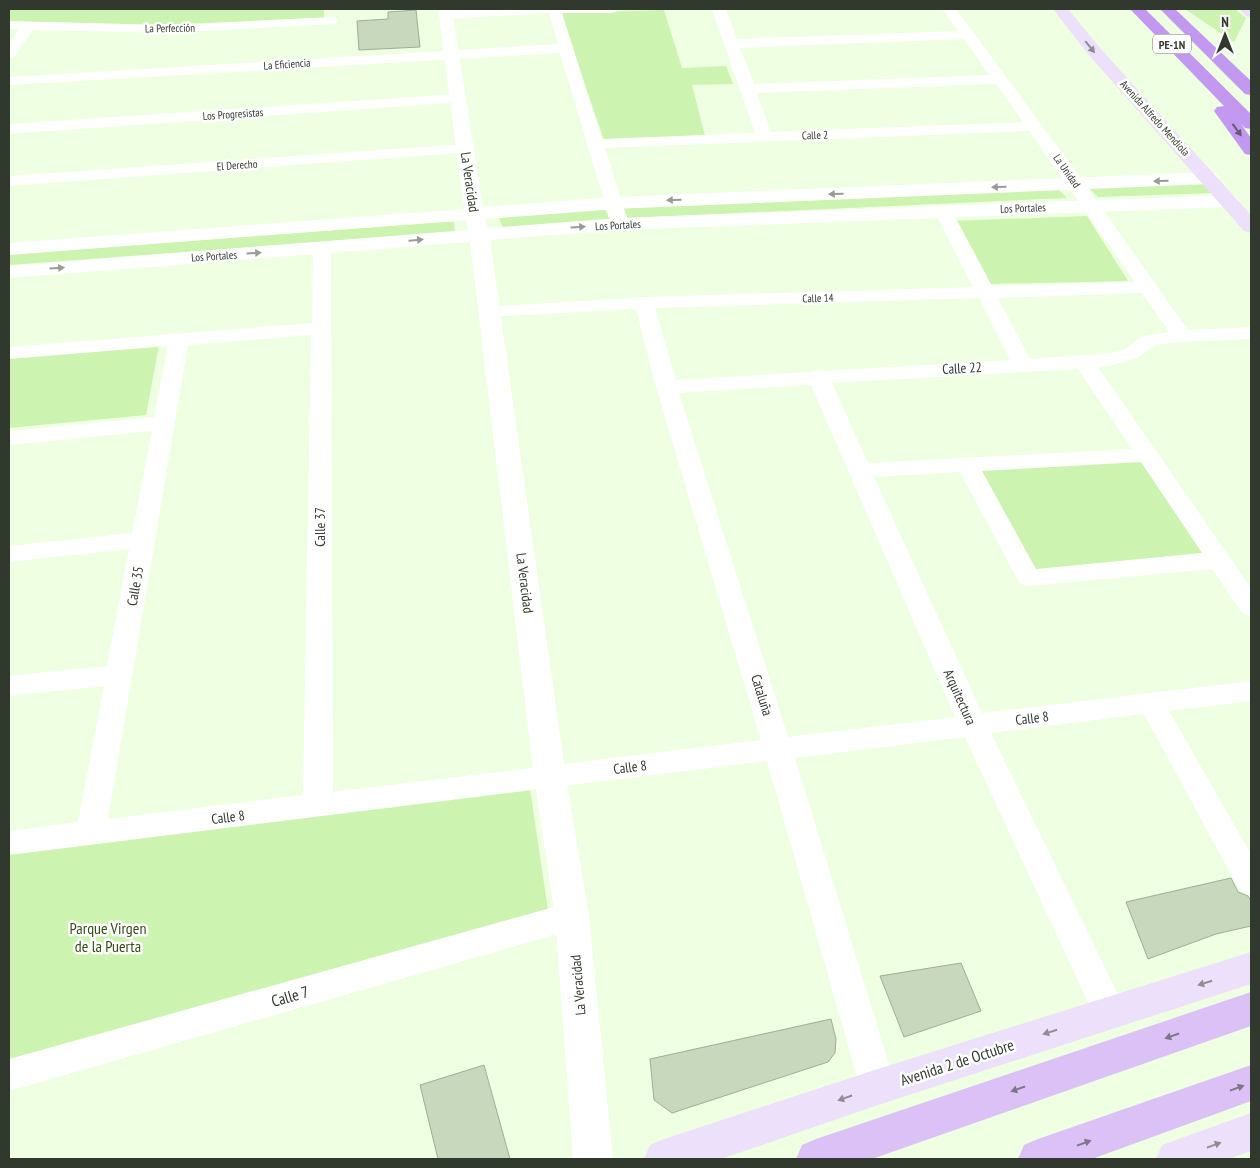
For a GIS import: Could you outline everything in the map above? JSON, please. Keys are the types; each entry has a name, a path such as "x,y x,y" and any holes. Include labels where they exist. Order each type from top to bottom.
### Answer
{"highway":[{"name":"PE-1N","path":"1137,9 1251,124"},
{"name":"PE-1N","path":"1167,9 1249,87"},
{"path":"1206,79 1222,111 1251,150"}],"main road":[{"name":"Avenida Alfredo Mendiola","path":"1060,9 1094,51 1210,178 1251,227"},
{"path":"1246,9 1251,13"},
{"name":"Avenida 2 de Octubre","path":"664,1159 878,1087 1251,968"},
{"path":"816,1159 1251,1009"},
{"path":"1038,1159 1251,1083"},
{"path":"1176,1159 1251,1132"}],"street":[{"path":"554,9 620,224"},
{"path":"446,12 611,9"},
{"path":"718,9 765,137"},
{"name":"La Unidad","path":"949,9 1076,184 1182,336"},
{"name":"La Veracidad","path":"446,12 489,311 550,777 572,916 593,1159"},
{"path":"331,15 332,61"},
{"name":"La Perfección","path":"9,26 166,29 331,15"},
{"path":"9,54 29,26"},
{"path":"731,44 968,35"},
{"name":"La Eficiencia","path":"9,81 566,48"},
{"path":"748,89 1000,79"},
{"name":"Los Progresistas","path":"9,129 458,99"},
{"name":"Calle 2","path":"595,144 1034,126"},
{"name":"El Derecho","path":"9,181 465,148"},
{"name":"Los Portales","path":"9,272 322,247 613,202 1210,178"},
{"name":"Los Portales","path":"9,249 477,224 620,224 1229,201"},
{"path":"943,211 1023,365"},
{"name":"Calle 37","path":"318,806 322,247"},
{"name":"Calle 14","path":"489,311 644,303 1147,287"},
{"name":"Cataluña","path":"644,303 667,387 778,749 878,1087"},
{"path":"9,353 322,328"},
{"name":"Calle 22","path":"667,387 818,376 1084,362 1113,359 1130,354 1150,340 1182,336 1251,333"},
{"name":"Calle 35","path":"91,833 179,339"},
{"path":"1084,362 1150,455 1251,607"},
{"name":"Arquitectura","path":"818,376 973,726 1110,1013"},
{"path":"9,438 164,423"},
{"path":"860,471 1150,455"},
{"path":"968,466 1029,578 1219,560"},
{"path":"9,554 143,540"},
{"path":"9,686 119,675"},
{"name":"Calle 8","path":"9,844 1251,691"},
{"path":"1151,704 1251,882"},
{"name":"Calle 7","path":"9,1075 572,916"}],"green space":[{"path":"9,9 324,9 324,18 181,26 9,22"},
{"path":"1185,9 1235,9 1246,18 1234,42"},
{"path":"664,10 682,68 726,66 733,84 692,85 705,136 604,140 560,13"},
{"path":"1204,183 1214,193 1098,197 1090,189 1093,187"},
{"path":"1057,188 1067,198 629,218 623,217 619,209 624,207"},
{"path":"605,210 611,221 503,228 499,218"},
{"path":"1087,216 1128,281 989,284 954,221"},
{"path":"454,222 455,232 9,265 9,254"},
{"path":"159,345 146,415 9,428 9,357"},
{"path":"1145,459 1210,556 1031,573 975,468"},
{"name":"Parque Virgen de la Puerta","path":"530,789 548,910 9,1064 9,853"}],"building":[{"path":"416,10 420,47 359,50 357,21 388,19 388,12"},
{"path":"1231,878 1238,892 1248,896 1251,901 1251,926 1216,934 1148,959 1126,902"},
{"path":"961,963 981,1011 904,1037 880,976"},
{"path":"831,1019 836,1039 835,1053 828,1062 672,1113 654,1100 650,1059"},
{"path":"484,1065 510,1159 438,1159 420,1085"}]}
